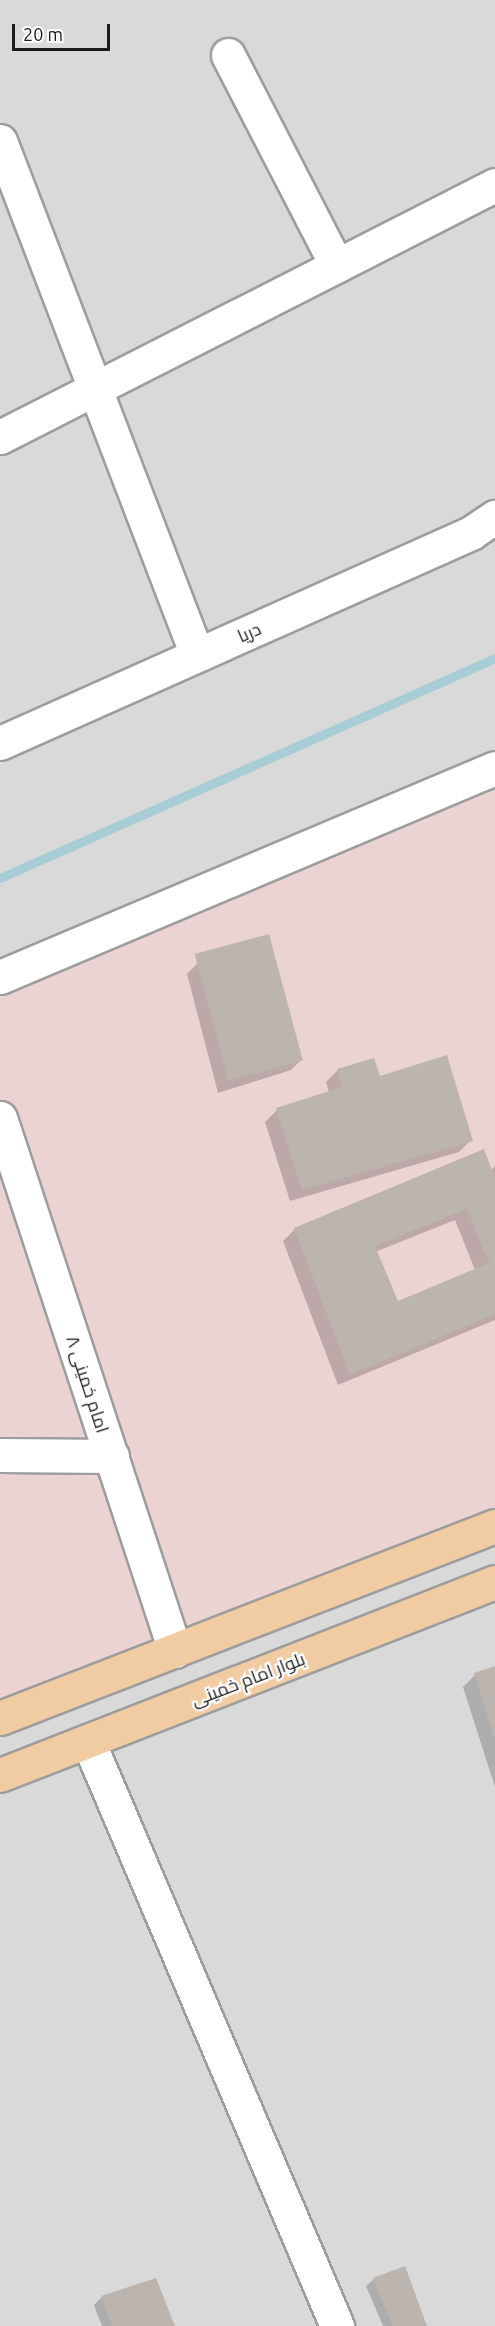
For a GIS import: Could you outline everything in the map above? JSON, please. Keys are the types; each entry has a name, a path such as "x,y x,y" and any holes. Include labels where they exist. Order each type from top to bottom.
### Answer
{"main road":[{"path":"0,1718 495,1526"},
{"name":"بلوار امام خمینی","path":"0,1775 495,1582"},
{"path":"175,1651 194,1699"}],"street":[{"path":"228,55 337,266"},
{"path":"0,141 97,388 197,655"},
{"path":"0,437 495,186"},
{"name":"دریا","path":"0,743 471,533 495,517"},
{"path":"0,977 495,768"},
{"name":"امام خمینی ۸","path":"0,1118 175,1651"},
{"path":"0,1455 112,1456"},
{"path":"88,1741 337,2326"}],"shaded area":[{"path":"0,0 495,0 495,2326 0,2326"},
{"path":"495,768 495,1521 0,1716 0,977"}],"building":[{"path":"269,934 303,1061 229,1080 195,954"},
{"path":"447,1055 473,1141 302,1190 276,1108 342,1087 337,1069 374,1058 380,1076"},
{"path":"484,1149 495,1179 495,1314 350,1375 294,1228","holes":["467,1209 489,1263 398,1301 375,1246"]},
{"path":"495,1666 495,1737 494,1737 474,1673"},
{"path":"405,2266 427,2326 393,2326 373,2278"},
{"path":"156,2278 175,2326 112,2326 101,2296"}],"waterway":[{"path":"0,878 495,658"}]}
